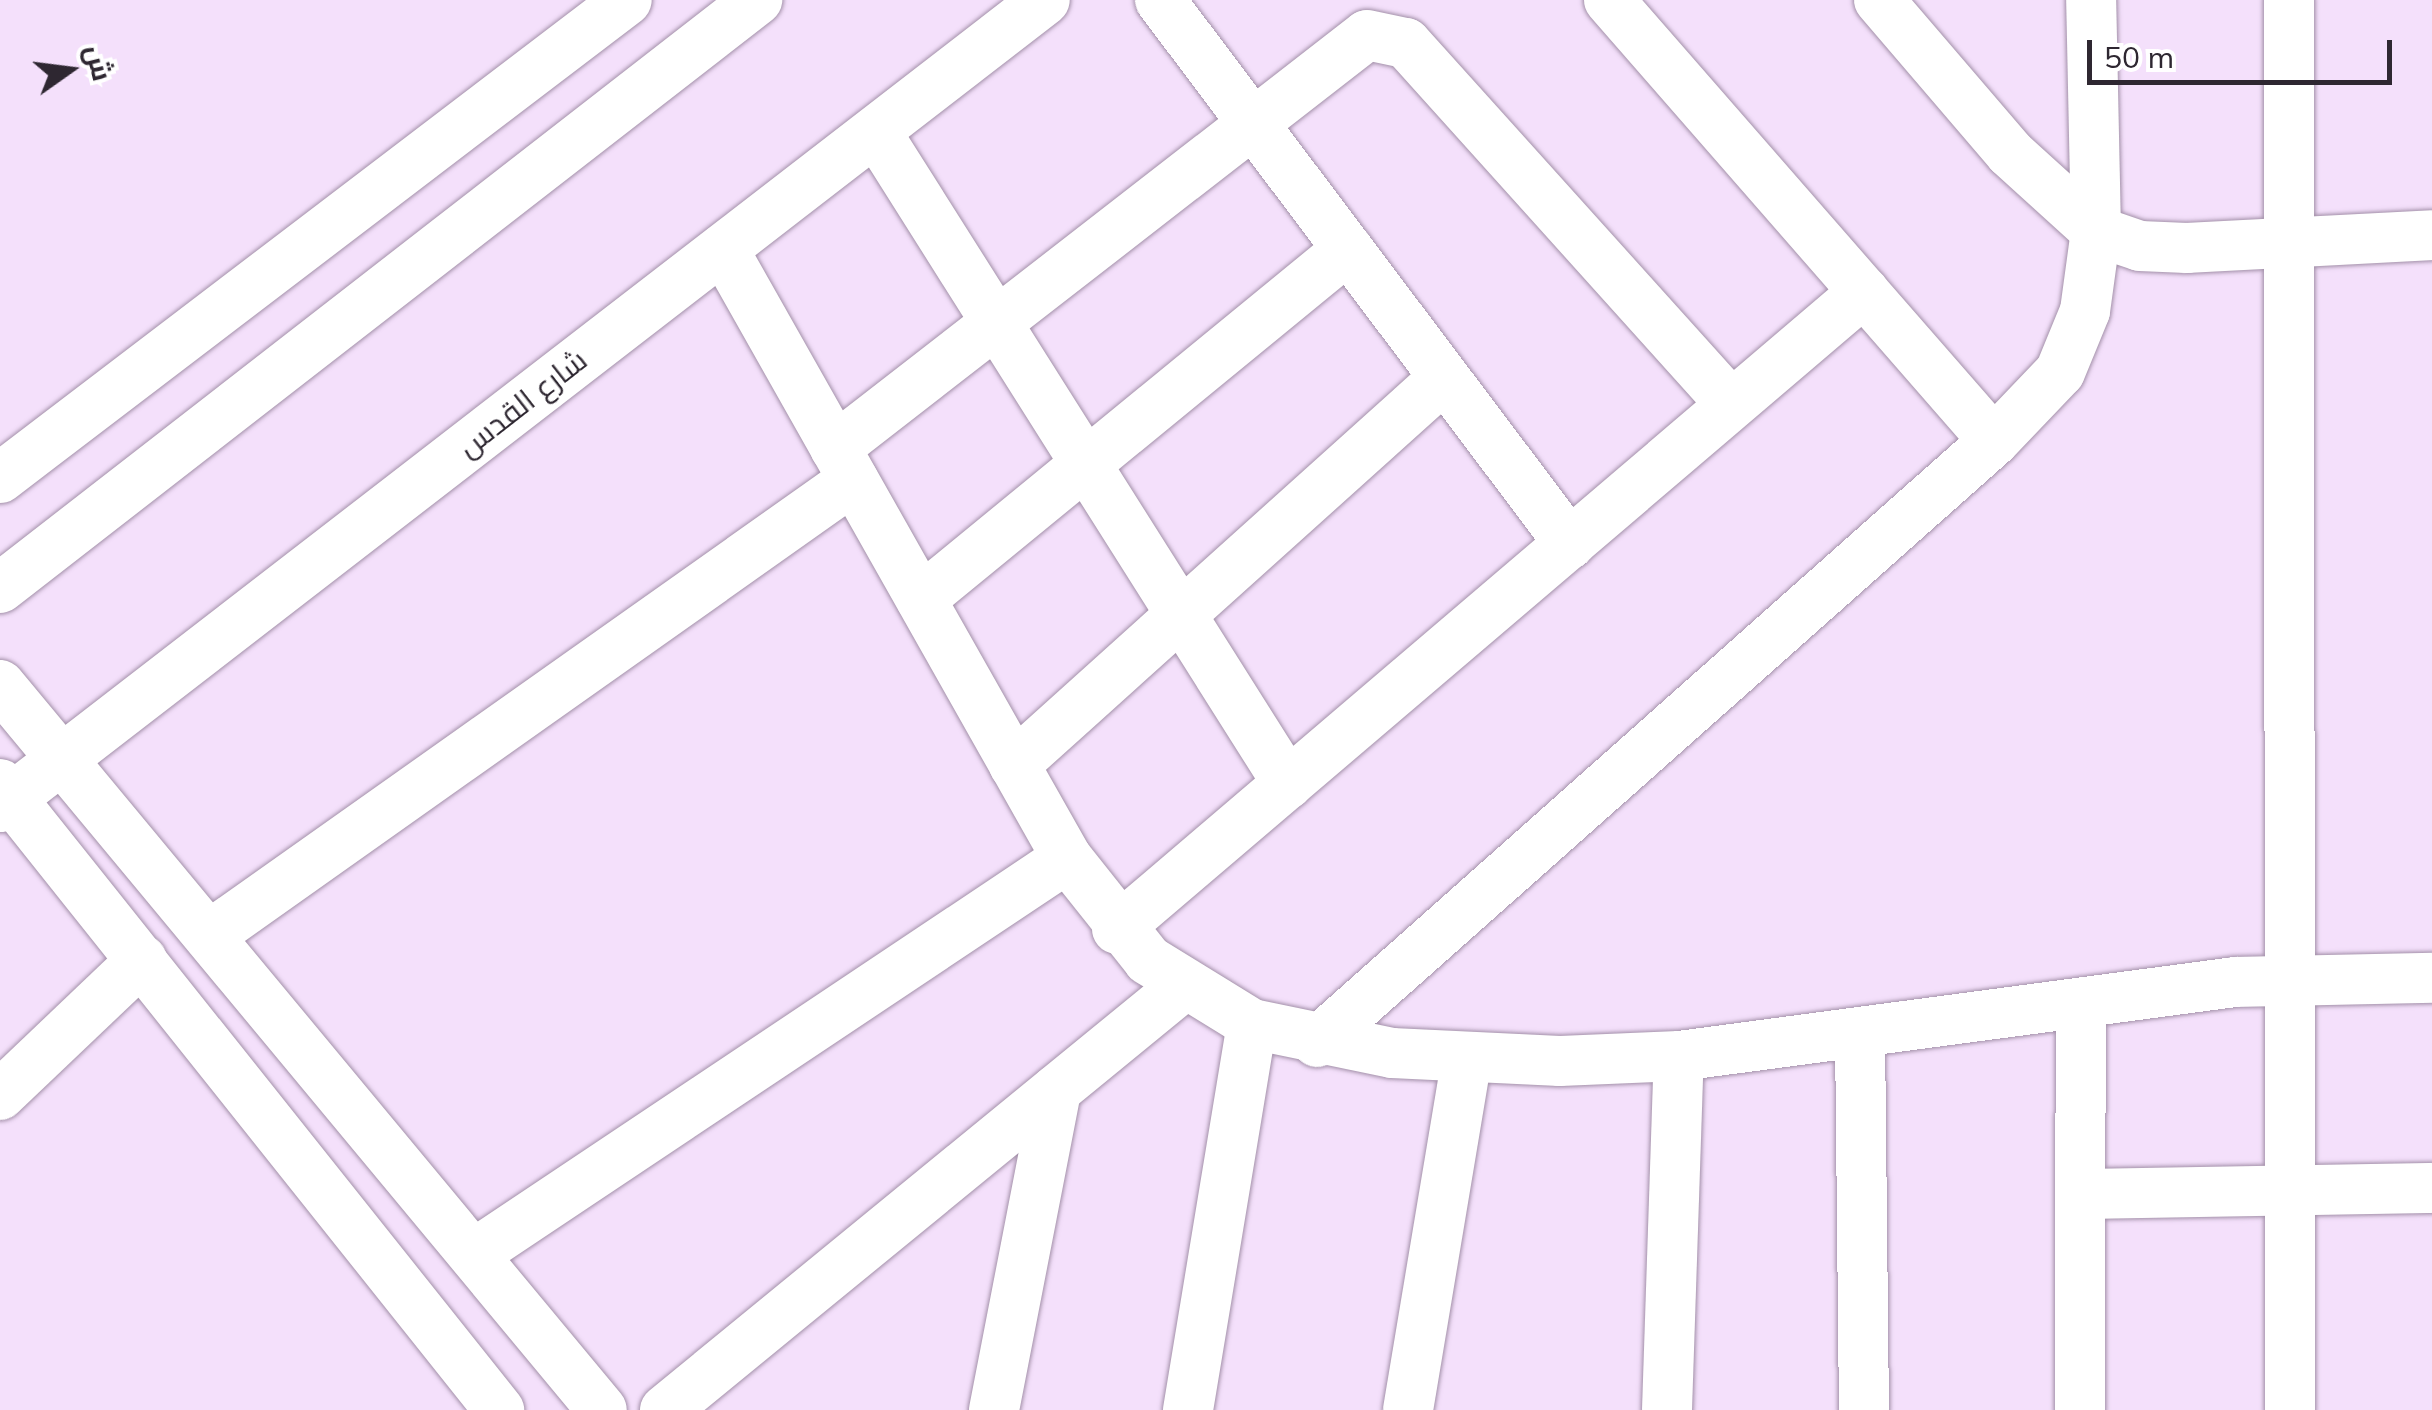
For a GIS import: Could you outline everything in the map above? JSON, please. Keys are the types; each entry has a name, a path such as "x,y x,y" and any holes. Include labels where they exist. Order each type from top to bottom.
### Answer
{"street":[{"path":"0,478 627,0"},
{"path":"0,588 758,0"},
{"name":"شارع القدس","path":"4,796 62,758 1044,0"},
{"path":"1160,0 1570,544"},
{"path":"1610,0 1994,441"},
{"path":"1879,0 2010,154 2096,231 2140,246 2432,235"},
{"path":"1317,1042 1994,441 2060,372 2076,343 2096,231 2091,0"},
{"path":"2289,0 2290,1410"},
{"path":"210,935 844,464 996,322 1251,120 1368,36 1406,43 1732,404"},
{"path":"876,132 1288,784"},
{"path":"722,249 1067,858 1117,929 1182,986 1252,1024 1317,1042 1467,1060 1679,1056 2289,979 2432,978"},
{"path":"921,599 1348,249"},
{"path":"1117,929 1864,292"},
{"path":"1014,765 1444,378"},
{"path":"0,684 602,1410"},
{"path":"4,796 142,960 499,1410"},
{"path":"474,1254 1067,858"},
{"path":"0,1095 142,960"},
{"path":"665,1410 1182,986"},
{"path":"2080,1410 2081,1003"},
{"path":"1188,1410 1252,1024"},
{"path":"1860,1032 1864,1410"},
{"path":"1666,1410 1679,1056"},
{"path":"1408,1410 1467,1060"},
{"path":"994,1410 1056,1090"},
{"path":"2081,1194 2432,1188"}]}
